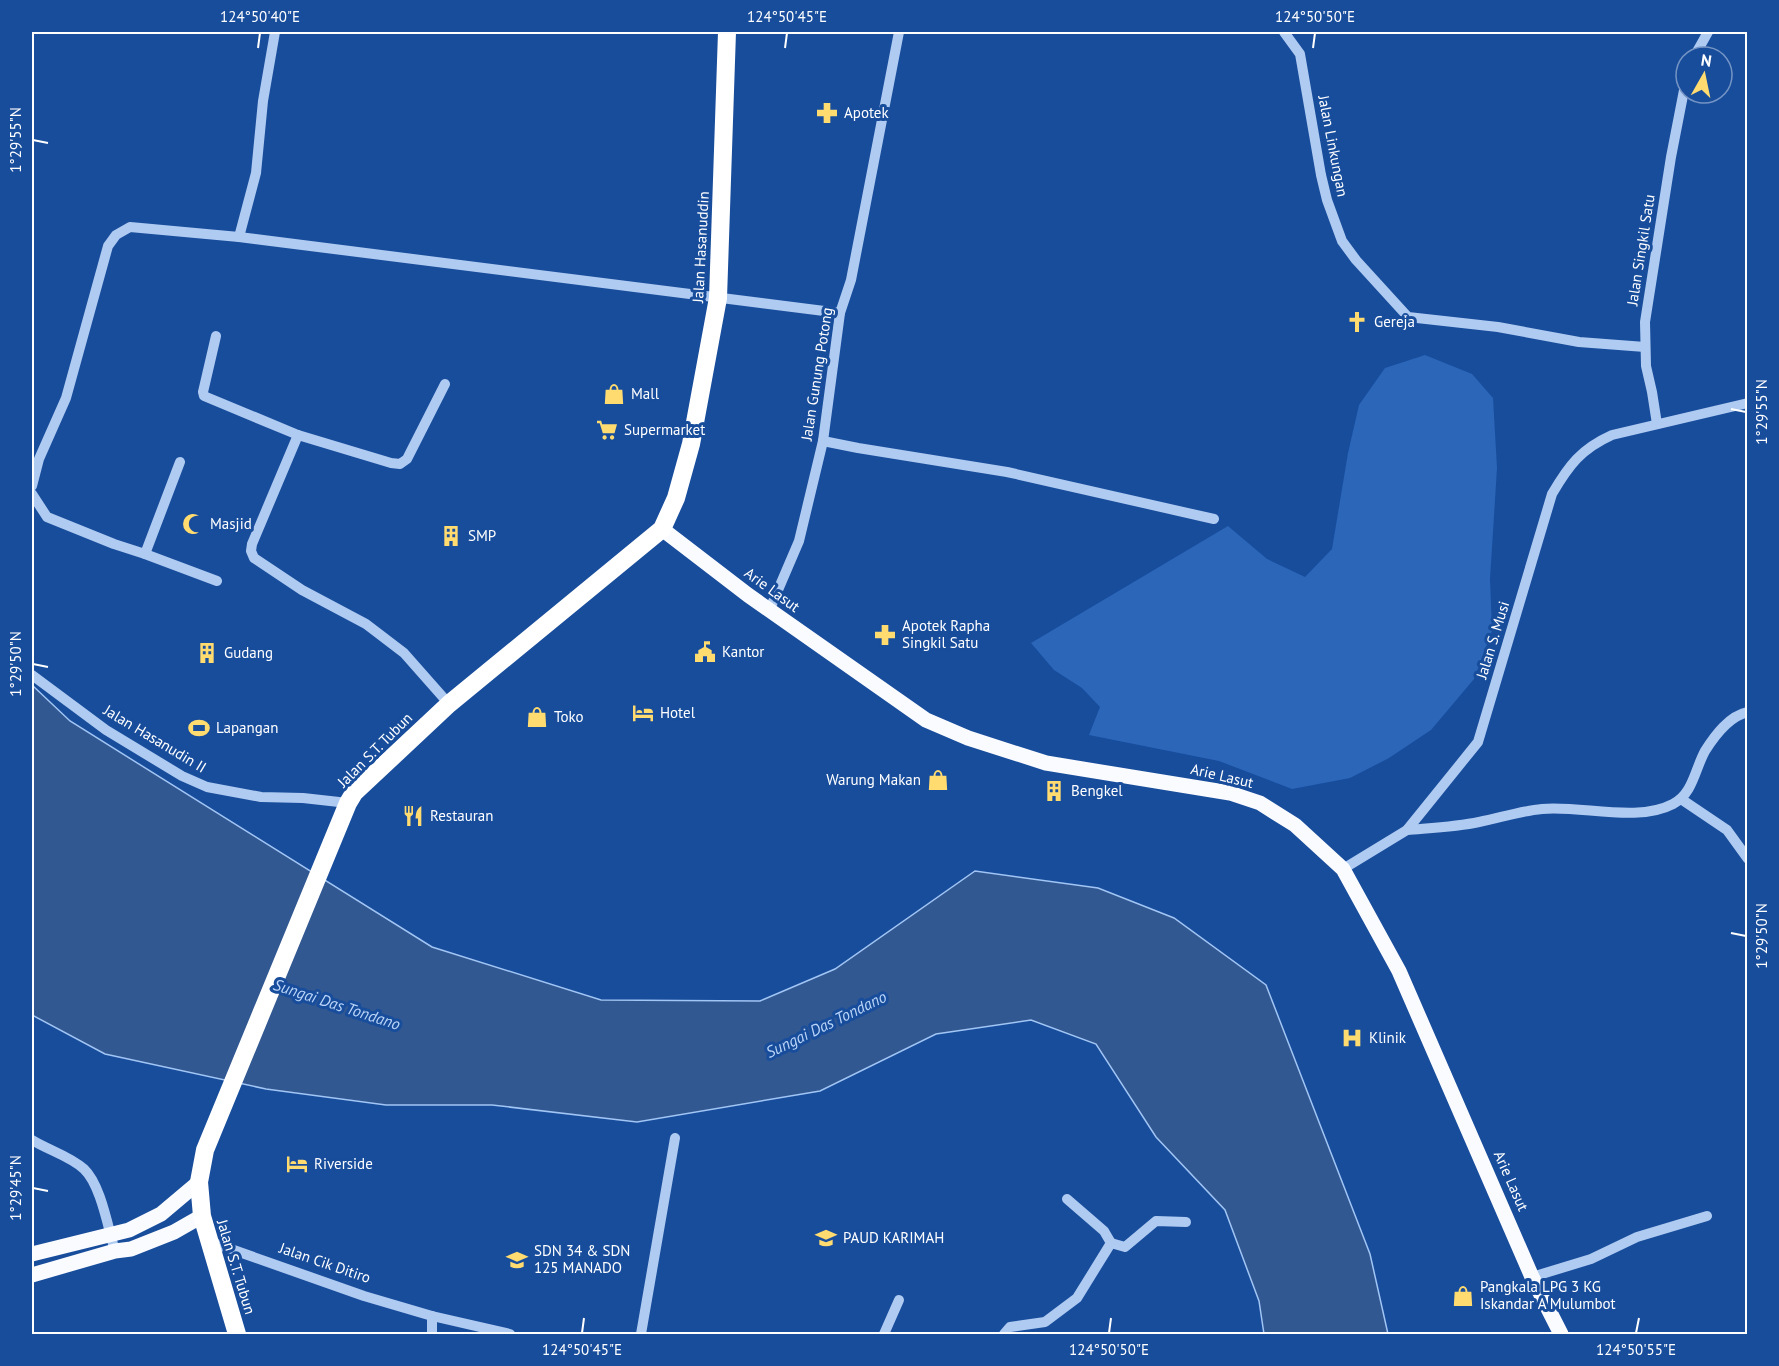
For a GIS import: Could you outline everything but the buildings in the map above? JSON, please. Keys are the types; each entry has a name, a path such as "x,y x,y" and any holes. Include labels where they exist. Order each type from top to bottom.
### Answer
{"highway":[{"name":"Jalan Hasanuddin","path":"662,529 676,498 692,444 718,298 727,32"},
{"name":"Jalan S.T. Tubun","path":"199,1182 205,1150 332,839 354,793 449,704 662,529"},
{"path":"199,1182 202,1216"},
{"name":"Jalan S.T. Tubun","path":"202,1216 237,1335"}],"main road":[{"name":"Arie Lasut","path":"662,529 770,611 926,720 968,738 1046,763 1230,793 1260,803 1295,825 1343,868 1399,971 1532,1277 1561,1335"},
{"path":"32,1254 129,1230 161,1214 199,1182"},
{"name":"Jalan S.T. Tubun","path":"32,1275 115,1251 131,1249 174,1232 202,1216"}],"street":[{"path":"239,237 256,173 263,101 275,32"},
{"name":"Jalan Gunung Potong","path":"770,611 799,541 823,441 840,313 851,280 899,32"},
{"name":"Jalan Linkungan","path":"1284,32 1300,54 1321,175 1327,200 1342,241 1356,260 1408,317 1498,327 1579,342 1646,347"},
{"name":"Jalan Singkil Satu","path":"1657,424 1653,392 1646,366 1645,322 1681,105"},
{"path":"32,486 39,459 66,398 111,239 130,227 239,237 840,313"},
{"path":"216,336 204,396 298,435 391,463 400,464 406,459 445,384"},
{"name":"Jalan S. Musi","path":"1343,868 1407,830 1478,742 1552,494 1566,471 1579,456 1595,442 1612,435 1748,403"},
{"path":"298,435 252,544 251,551 254,558 302,590 366,624 404,653 449,704"},
{"path":"823,441 1008,472 1214,519"},
{"path":"145,554 180,462"},
{"path":"32,494 47,517 217,581"},
{"name":"Jalan Hasanudin II","path":"32,675 106,730 182,776 207,788 261,797 348,802"},
{"path":"1407,830 1478,822 1543,809 1618,812 1643,811 1670,806 1681,799 1688,790 1705,751 1721,729 1738,714 1748,712"},
{"path":"1681,799 1727,830 1748,859"},
{"path":"641,1335 675,1138"},
{"path":"32,1140 84,1169 95,1183 115,1251"},
{"path":"1067,1199 1104,1231 1111,1243 1125,1247 1156,1221 1186,1222"},
{"path":"1532,1277 1591,1259 1637,1237 1707,1216"},
{"name":"Jalan Cik Ditiro","path":"208,1241 364,1296 510,1335"},
{"path":"1007,1331 1045,1322 1077,1298 1111,1243"},
{"path":"884,1335 899,1300"},
{"path":"432,1316 432,1335"},
{"path":"1007,1331 1022,1335"}],"shaded area":[{"path":"1425,355 1472,374 1493,398 1497,468 1490,579 1492,631 1474,679 1431,730 1389,758 1350,778 1292,789 1219,761 1089,735 1100,707 1082,688 1054,670 1031,643 1228,526 1267,559 1305,577 1332,549 1348,453 1359,405 1385,368"}],"water":[{"name":"Sungai Das Tondano","path":"32,685 70,721 432,947 601,1000 760,1001 835,969 975,871 1098,888 1174,918 1266,985 1370,1254 1388,1334 1264,1334 1259,1301 1225,1210 1156,1137 1096,1044 1031,1020 936,1034 820,1091 637,1122 492,1105 386,1105 266,1089 105,1054 32,1015"}],"place":[{"name":"Apotek","path":"827,113"},
{"name":"Gereja","path":"1357,322"},
{"name":"Mall","path":"614,394"},
{"name":"Supermarket","path":"607,430"},
{"name":"Masjid","path":"193,524"},
{"name":"SMP","path":"451,536"},
{"name":"Apotek Rapha Singkil Satu","path":"885,635"},
{"name":"Kantor","path":"705,652"},
{"name":"Gudang","path":"207,653"},
{"name":"Hotel","path":"643,713"},
{"name":"Toko","path":"537,717"},
{"name":"Lapangan","path":"199,728"},
{"name":"Warung Makan","path":"938,780"},
{"name":"Bengkel","path":"1054,791"},
{"name":"Restauran","path":"413,816"},
{"name":"Klinik","path":"1352,1038"},
{"name":"Riverside","path":"297,1164"},
{"name":"PAUD KARIMAH","path":"826,1238"},
{"name":"SDN 34 & SDN 125 MANADO","path":"517,1260"},
{"name":"Pangkala LPG 3 KG Iskandar A Mulumbot","path":"1463,1296"}]}
